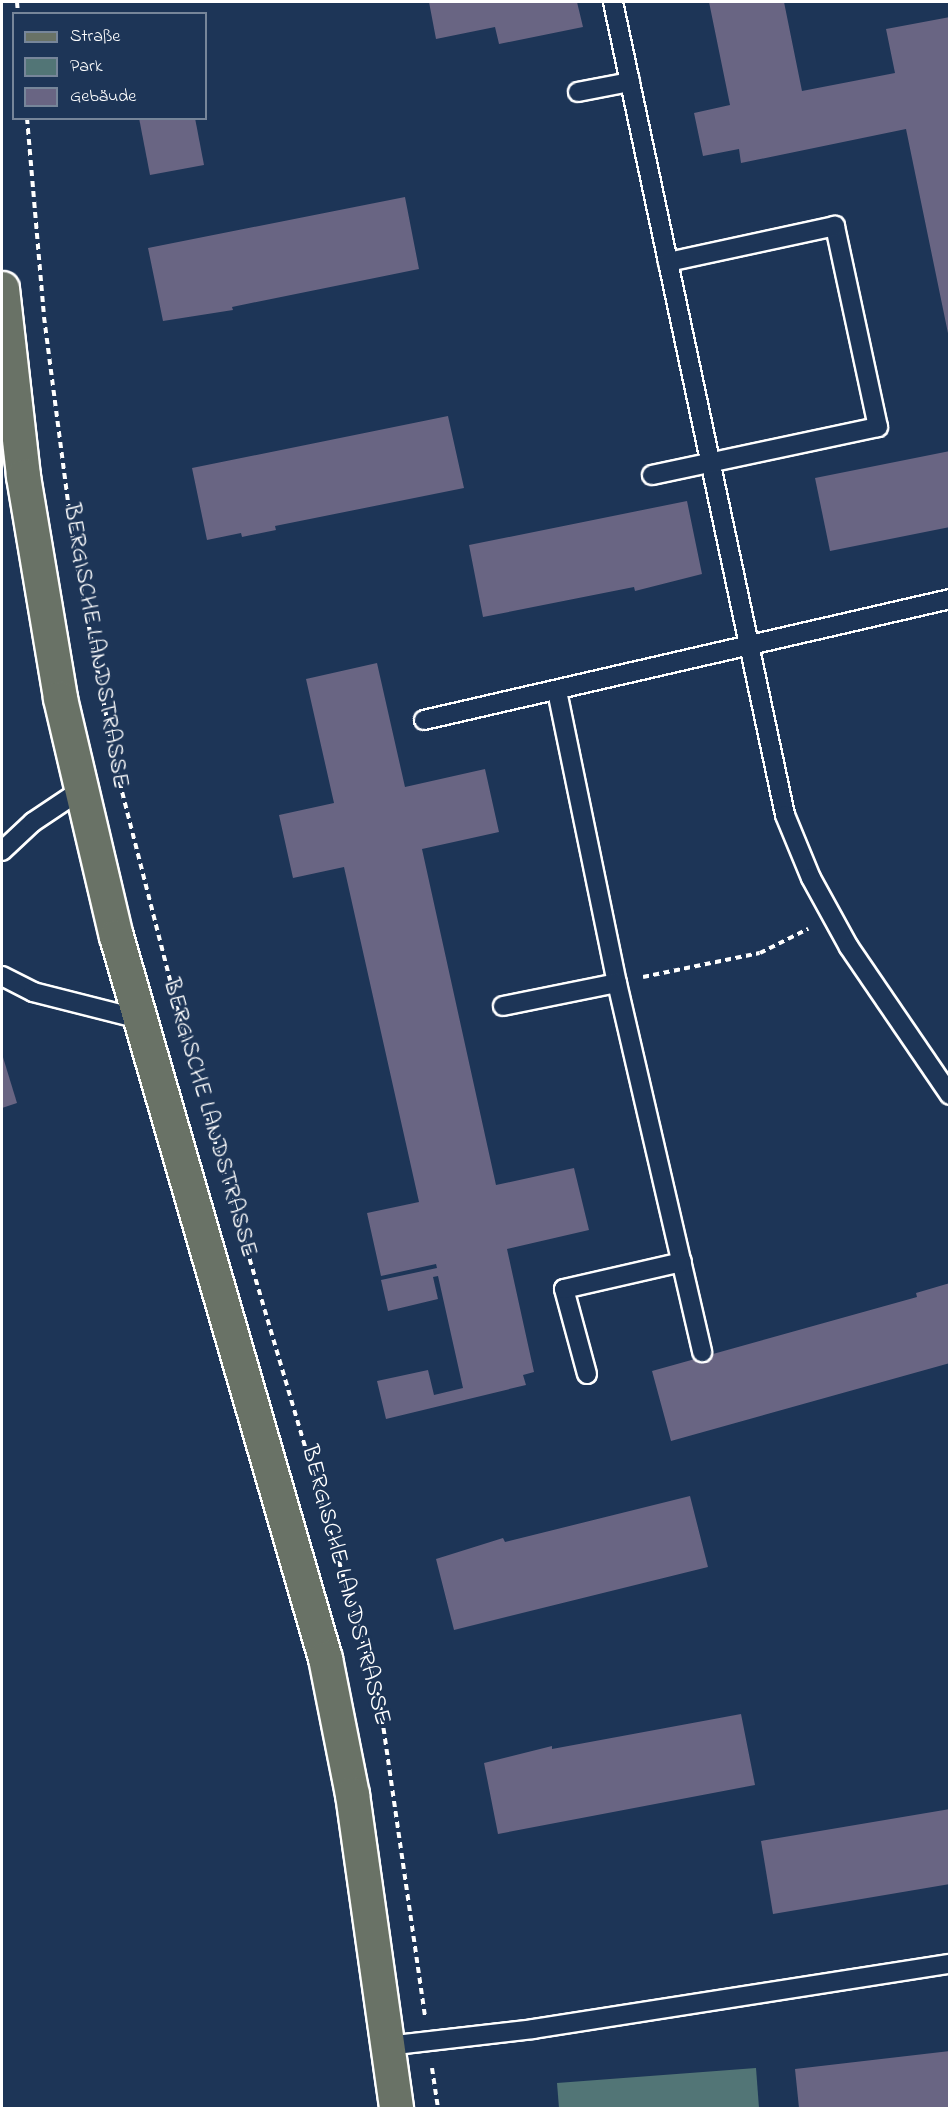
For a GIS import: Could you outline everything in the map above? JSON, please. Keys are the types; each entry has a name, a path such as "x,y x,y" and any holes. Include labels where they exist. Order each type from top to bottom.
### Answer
{"main road":[{"name":"BERGISCHE LANDSTRASSE","path":"2,288 42,603 81,790 140,1018 325,1658 352,1794 396,2109"}],"lane":[{"path":"613,2 713,462 785,815 832,917 950,1095"},
{"path":"578,92 630,82"},
{"path":"652,475 878,427 836,226 668,262"},
{"path":"424,720 752,647 950,599"},
{"path":"556,691 617,983 702,1352"},
{"path":"2,851 33,822 81,790"},
{"path":"2,976 33,992 140,1018"},
{"path":"503,1006 617,983"},
{"path":"587,1374 564,1289 682,1262"},
{"path":"387,2046 429,2042 950,1964"}],"path":[{"name":"BERGISCHE LANDSTRASSE","path":"27,120 44,317 75,555 117,772 187,1046"},
{"path":"617,983 760,953 832,917"},
{"name":"BERGISCHE LANDSTRASSE","path":"206,1112 379,1697 438,2109"}],"green space":[{"path":"756,2068 759,2108 559,2108 557,2083"}],"building":[{"path":"429,2 577,2 583,27 499,44 495,27 436,39"},
{"path":"709,2 784,2 802,91 895,73 886,29 950,17 950,343 906,129 741,163 739,149 703,156 694,113 730,105"},
{"path":"139,120 195,120 204,165 150,175"},
{"path":"405,197 419,269 232,307 233,310 163,321 148,248"},
{"path":"448,416 464,488 275,526 276,530 242,537 241,533 207,540 192,468"},
{"path":"950,451 950,527 830,551 815,478"},
{"path":"687,501 702,574 635,591 634,587 483,617 469,545"},
{"path":"377,663 405,787 485,769 499,832 422,849 496,1185 574,1168 589,1230 507,1249 534,1372 523,1375 526,1385 386,1419 377,1381 428,1370 434,1395 463,1388 438,1276 433,1277 438,1299 388,1311 381,1280 437,1268 436,1264 381,1276 367,1213 419,1202 344,867 293,878 279,815 334,803 306,679"},
{"path":"2,1054 17,1103 2,1108"},
{"path":"950,1283 950,1363 671,1441 652,1371 917,1297 916,1293"},
{"path":"690,1496 708,1567 454,1630 436,1559 503,1538 505,1542"},
{"path":"741,1714 755,1785 498,1834 484,1763 552,1746 552,1749"},
{"path":"950,1809 950,1884 773,1914 761,1841"},
{"path":"950,2051 950,2108 799,2108 795,2069"}]}
